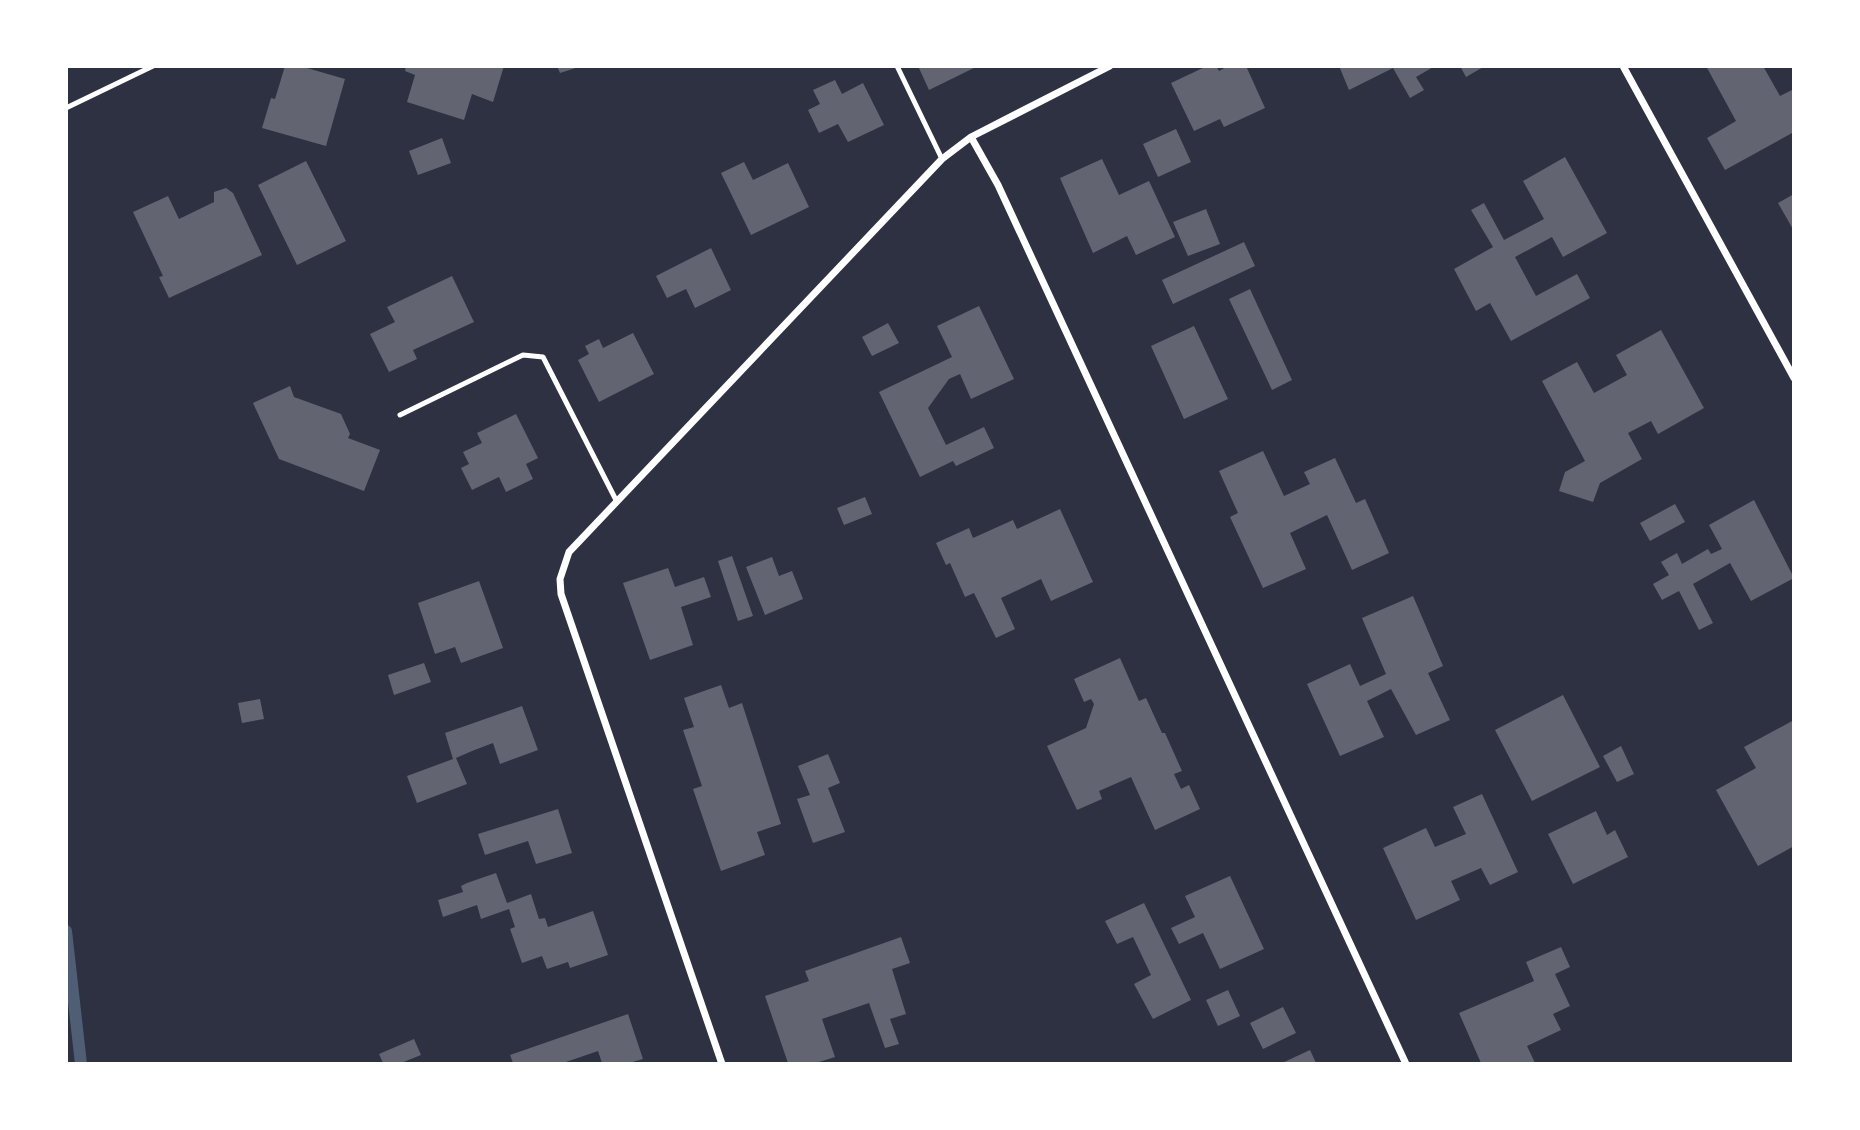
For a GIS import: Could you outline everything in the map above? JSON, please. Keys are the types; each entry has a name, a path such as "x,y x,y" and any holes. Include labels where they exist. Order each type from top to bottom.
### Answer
{"street":[{"path":"722,1063 561,594 560,579 569,552 942,159 971,137 1110,66"},
{"path":"1623,66 1794,378"},
{"path":"971,137 998,185 1406,1063"}],"lane":[{"path":"66,108 153,66"},
{"path":"897,66 942,159"},
{"path":"400,415 523,355 543,357 617,502"}],"building":[{"path":"285,66 300,66 345,79 326,146 262,128 271,98 275,99"},
{"path":"406,66 504,66 493,102 472,94 464,120 407,102 415,75 405,71"},
{"path":"557,66 582,66 560,73"},
{"path":"918,66 978,66 929,90"},
{"path":"1207,66 1216,66 1219,71 1228,66 1246,66 1265,108 1224,127 1220,119 1194,131 1171,83"},
{"path":"1339,66 1435,66 1416,77 1424,90 1410,98 1393,68 1349,90"},
{"path":"1460,66 1485,66 1466,77"},
{"path":"1706,66 1763,66 1780,96 1794,89 1794,132 1725,170 1707,138 1736,121"},
{"path":"835,80 842,94 863,83 884,125 848,142 838,124 819,133 808,110 820,104 813,90"},
{"path":"1176,129 1191,162 1158,177 1143,144"},
{"path":"442,138 451,163 418,175 409,151"},
{"path":"1565,157 1607,233 1563,257 1552,237 1515,257 1536,296 1577,274 1590,298 1511,341 1490,303 1476,311 1454,269 1493,247 1471,210 1484,203 1504,240 1544,219 1523,181"},
{"path":"1102,159 1119,195 1149,181 1175,237 1136,255 1127,236 1093,253 1060,178"},
{"path":"306,161 346,241 297,265 258,185"},
{"path":"744,162 753,180 788,163 809,207 751,235 721,173"},
{"path":"226,188 233,193 262,255 169,298 159,277 163,276 133,212 168,196 179,219 214,202 214,192"},
{"path":"1794,194 1794,231 1778,203"},
{"path":"1206,209 1220,244 1188,256 1173,222"},
{"path":"1244,242 1255,266 1173,304 1162,280"},
{"path":"711,248 731,290 695,308 686,289 667,298 656,276"},
{"path":"452,276 474,322 413,350 417,359 389,372 370,334 395,322 387,307"},
{"path":"1250,289 1292,380 1272,390 1229,299"},
{"path":"979,306 1014,379 971,399 960,374 949,379 928,408 946,445 984,427 994,448 956,466 953,461 920,477 879,392 952,357 937,326"},
{"path":"888,323 899,343 872,356 862,337"},
{"path":"1194,326 1228,399 1184,419 1151,346"},
{"path":"1661,330 1704,408 1658,434 1651,421 1628,433 1642,459 1600,483 1593,502 1559,491 1565,472 1585,461 1542,381 1577,362 1594,393 1627,375 1616,355"},
{"path":"633,333 654,374 599,402 578,360 589,354 585,346 599,339 603,348"},
{"path":"290,386 294,397 341,414 350,434 348,438 380,450 364,491 279,459 253,403"},
{"path":"516,414 538,458 526,464 533,479 506,492 499,477 472,490 461,468 469,464 463,452 482,443 477,433"},
{"path":"1263,451 1284,496 1310,484 1304,472 1335,458 1356,503 1365,499 1389,553 1352,570 1327,515 1290,533 1306,569 1263,588 1230,517 1238,513 1219,471"},
{"path":"865,497 872,514 844,525 837,508"},
{"path":"1754,500 1794,578 1751,601 1730,563 1693,584 1713,623 1699,630 1679,591 1662,600 1653,584 1669,575 1661,562 1677,553 1682,564 1708,549 1711,554 1722,549 1709,525"},
{"path":"1675,504 1685,522 1650,541 1640,523"},
{"path":"1060,509 1093,582 1051,601 1041,579 1001,598 1015,629 996,638 974,593 965,597 950,563 946,565 936,543 969,528 973,538 1013,520 1017,529"},
{"path":"732,556 753,616 738,621 718,561"},
{"path":"772,557 779,576 792,571 803,599 765,615 746,567"},
{"path":"668,568 675,587 704,577 711,597 681,607 693,645 650,660 623,583"},
{"path":"479,581 503,648 461,663 455,647 435,654 418,603"},
{"path":"1413,596 1443,666 1428,673 1450,720 1416,735 1391,689 1367,701 1384,737 1340,756 1307,684 1350,664 1360,686 1386,674 1362,618"},
{"path":"1120,658 1139,701 1146,698 1162,733 1165,733 1182,771 1174,774 1181,789 1189,785 1200,809 1155,830 1131,777 1099,791 1102,799 1077,810 1047,746 1086,728 1094,704 1091,699 1084,702 1074,679"},
{"path":"424,663 431,682 394,695 388,675"},
{"path":"721,685 729,708 742,703 781,824 757,832 765,855 721,871 693,789 702,786 683,730 694,727 684,698"},
{"path":"1563,695 1600,767 1532,801 1495,730"},
{"path":"260,699 264,719 242,723 238,703"},
{"path":"522,706 538,750 500,764 493,743 456,758 467,784 417,803 407,776 453,759 445,733"},
{"path":"1794,720 1794,846 1758,866 1716,790 1756,768 1744,747"},
{"path":"1621,746 1634,774 1617,782 1603,756"},
{"path":"828,754 840,783 828,788 845,832 813,843 797,799 810,795 798,766"},
{"path":"1482,794 1518,872 1490,885 1481,868 1451,881 1460,900 1416,920 1383,848 1426,828 1435,847 1466,834 1453,807"},
{"path":"558,809 572,853 536,864 528,841 485,855 478,834"},
{"path":"1596,811 1607,835 1615,830 1628,857 1573,884 1548,834"},
{"path":"496,873 507,903 531,894 539,919 545,918 548,927 593,911 608,955 570,968 568,962 547,969 542,956 522,963 510,929 515,927 509,909 481,919 477,905 443,917 438,900 463,892 461,886"},
{"path":"1230,876 1264,949 1220,969 1203,933 1179,944 1171,928 1195,917 1185,896"},
{"path":"1144,903 1191,1000 1153,1019 1134,984 1151,975 1133,937 1117,944 1105,921"},
{"path":"901,937 910,963 892,969 906,1014 890,1019 899,1044 885,1048 869,1003 822,1019 835,1057 816,1063 788,1063 765,996 809,981 805,971"},
{"path":"1561,947 1570,967 1555,974 1570,1006 1553,1014 1561,1030 1527,1046 1535,1063 1481,1063 1459,1013 1534,981 1526,962"},
{"path":"1228,990 1240,1016 1218,1026 1206,1000"},
{"path":"1283,1007 1296,1033 1263,1049 1250,1023"},
{"path":"628,1014 643,1059 629,1063 602,1063 598,1051 563,1063 513,1063 510,1055"},
{"path":"414,1039 421,1055 401,1063 383,1063 379,1054"},
{"path":"1310,1050 1316,1063 1282,1063"}],"waterway":[{"path":"66,931 81,1064"}]}
